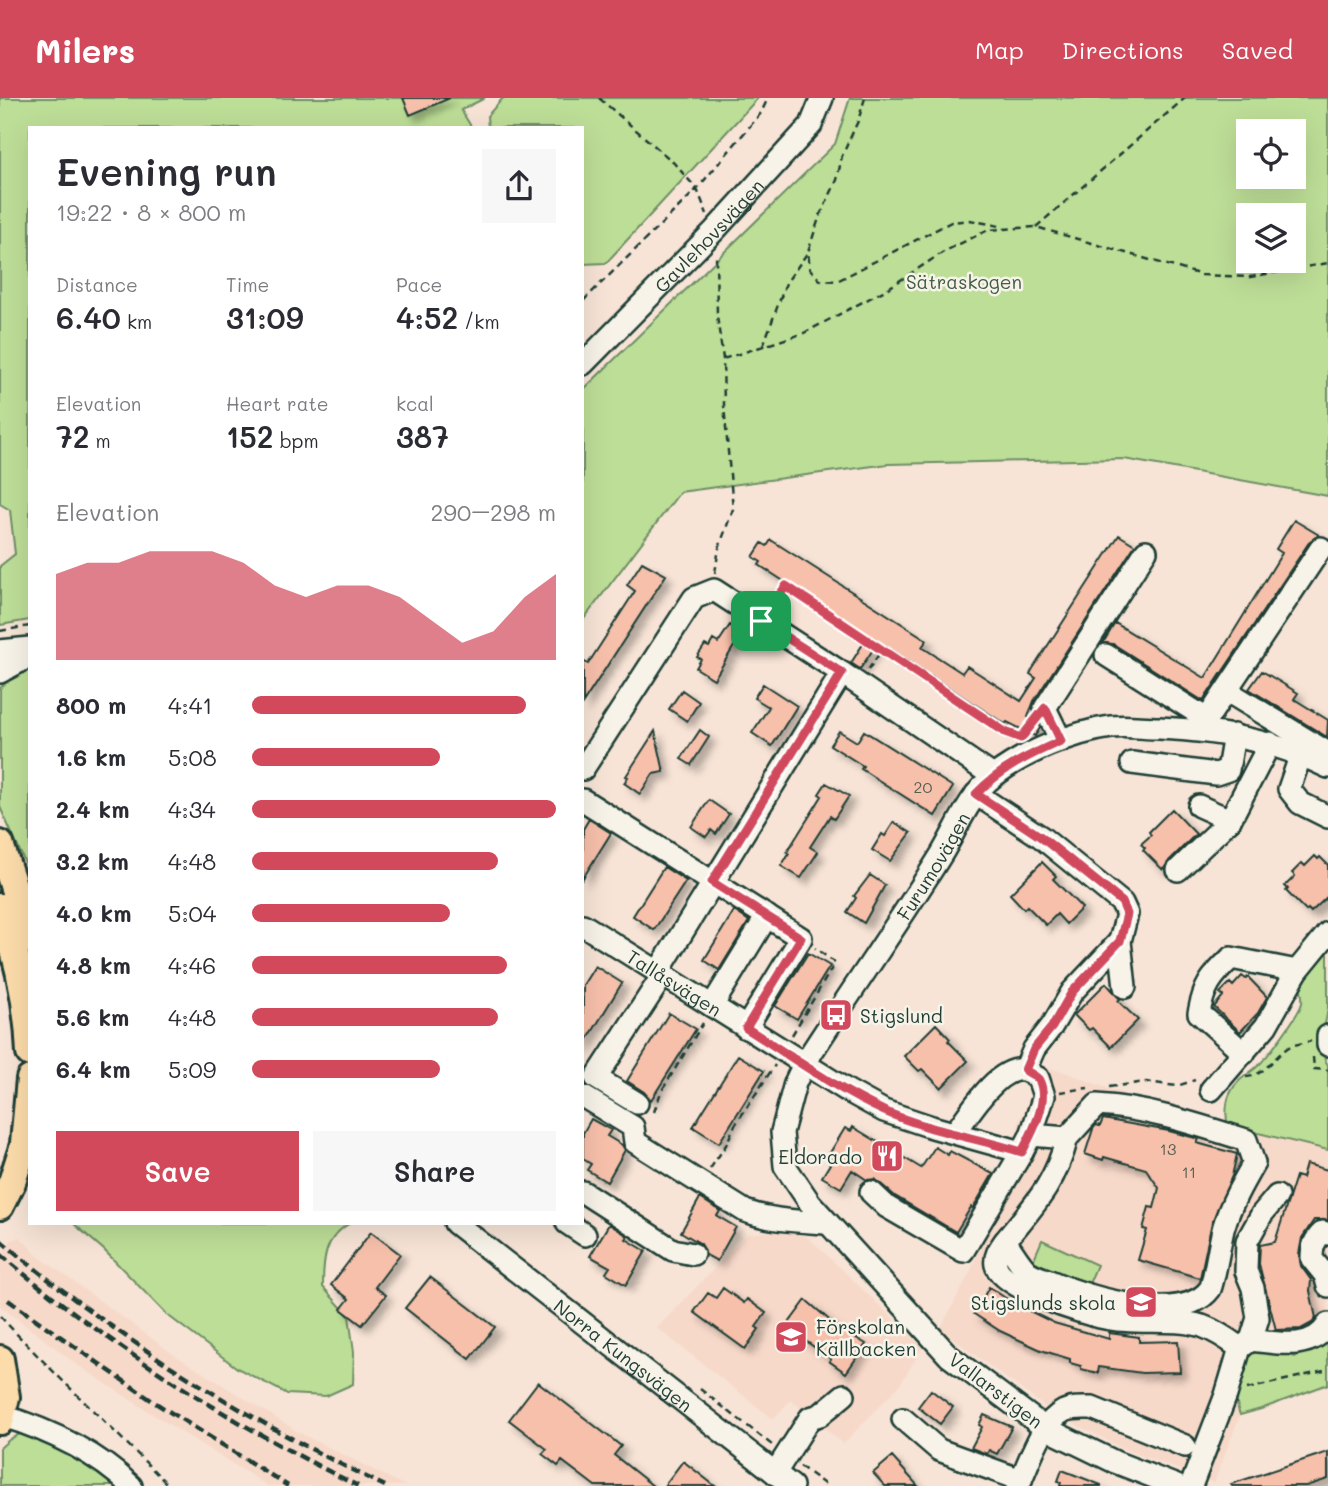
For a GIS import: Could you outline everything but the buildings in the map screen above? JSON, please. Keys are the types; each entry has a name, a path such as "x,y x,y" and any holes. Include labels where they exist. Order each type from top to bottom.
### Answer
{"main road":[{"path":"0,844 28,933"},
{"path":"0,907 17,960 25,996 28,1030"},
{"path":"23,1152 28,1100"},
{"path":"0,1206 28,1133"},
{"path":"0,1359 6,1397 1,1417"}],"street":[{"name":"Gavlehovsvägen","path":"584,363 714,230 811,125 822,98"},
{"path":"1106,655 1205,725 1321,548"},
{"path":"1061,741 1045,708 1146,551"},
{"path":"584,767 694,598 714,590 993,776"},
{"path":"0,651 28,648"},
{"path":"0,673 28,657"},
{"path":"584,1096 712,882 850,679"},
{"path":"1227,691 1328,753"},
{"name":"Furumovägen","path":"804,1064 942,854 976,794 993,776 1022,759 1061,741 1111,727 1205,725 1270,743 1301,754 1328,768"},
{"path":"1132,763 1216,774 1228,770 1234,735"},
{"path":"1178,870 1230,820 1270,743"},
{"path":"1301,754 1289,789 1300,803 1328,817"},
{"path":"976,794 1041,837 1122,902 1127,914 1120,941 1125,987"},
{"path":"584,801 801,938 746,1028"},
{"path":"1199,806 1230,820"},
{"path":"707,1014 767,916"},
{"name":"Tallåsvägen","path":"584,926 660,973 707,1014 746,1028 884,1111 955,1133 1026,1144 1067,1138"},
{"path":"1211,1090 1266,1026 1297,971 1328,933"},
{"path":"1025,1070 1034,1049 1052,1027 1072,992 1120,941"},
{"path":"1244,1053 1199,1013 1202,995 1210,978 1231,958 1297,971"},
{"path":"1328,1036 1328,1045"},
{"name":"Vallarstigen","path":"804,1064 795,1083 782,1132 785,1166 827,1223 949,1356 1045,1428 1115,1462 1177,1486"},
{"path":"872,1192 887,1208 963,1251 1026,1144 1044,1096 1038,1078 1025,1070 1012,1072 992,1085 955,1133"},
{"path":"596,1077 637,1103"},
{"path":"584,1099 633,1127 635,1142 745,1211 783,1221 827,1223"},
{"path":"1005,1241 1028,1272 1066,1289 1111,1302 1149,1307 1200,1300 1212,1286 1223,1228 1232,1200 1254,1163 1245,1140 1158,1114 1119,1106 1097,1105 1067,1138 1049,1187 1005,1241 997,1254 997,1270 1018,1287 1105,1318 1202,1326 1245,1344 1301,1344 1323,1332 1328,1324"},
{"path":"584,1193 673,1250 694,1254"},
{"path":"1191,1486 1245,1344 1258,1318 1253,1288 1245,1271 1247,1241 1262,1214 1277,1196"},
{"name":"Norra Kungsvägen","path":"458,1225 792,1486"},
{"path":"1328,1234 1323,1233 1315,1239 1312,1248 1312,1259 1325,1275 1328,1286"},
{"path":"775,1473 810,1418 820,1415 844,1395"},
{"path":"903,1419 939,1450 1020,1483 1045,1428 1064,1412 1092,1408 1185,1446"},
{"path":"1,1417 29,1424 74,1445 131,1486"}],"path":[{"path":"599,98 672,161 696,188 714,230 718,278 717,316 723,359 733,509 719,548 714,590"},
{"path":"584,300 696,188 761,113 768,98"},
{"path":"763,346 786,283 808,252 819,218 837,180 842,156 865,98"},
{"path":"1036,227 1185,98"},
{"path":"808,252 810,269 820,280 837,281 951,222 970,220 1009,229"},
{"path":"723,359 804,333 887,289 945,251 988,230 1036,227 1202,275 1250,277 1328,263"},
{"path":"761,621 786,586 1005,732 1021,738 1045,708"},
{"path":"0,631 28,626"},
{"path":"850,679 881,650"},
{"path":"635,1142 656,1109 661,1092 707,1014"},
{"path":"0,1316 37,1357 92,1407 169,1486"},
{"path":"1226,1395 1328,1370"}],"shaded area":[{"name":"Stigslunds skola","path":"1047,1068 1131,1097 1328,1150 1328,1337 1295,1357 1267,1347 1236,1404 1240,1415 1214,1483 1126,1450 1053,1413 940,1329 969,1274 1009,1177 1019,1122"},
{"name":"Förskolan Källbacken","path":"784,1230 808,1237 923,1347 899,1386 843,1444 791,1400 773,1419 657,1328 747,1234"},
{"path":"20,1237 37,1255 176,1356 302,1434 406,1486 268,1486 149,1412 76,1364 0,1306 0,1256 11,1240"}],"green space":[{"path":"0,98 485,98 461,110 471,126 28,126 28,620 0,625 0,566 15,554 10,510 0,504"},
{"path":"503,98 758,98 606,263 584,264 584,126 488,126 487,116"},
{"name":"Sätraskogen","path":"850,98 1328,98 1328,496 1124,459 888,464 680,492 584,619 584,389 835,144"},
{"path":"28,669 28,870 0,807 0,688 20,671"},
{"path":"1328,939 1328,1006 1322,1050 1328,1065 1328,1150 1250,1131 1227,1122 1226,1112 1232,1090 1259,1065 1300,1009 1302,992 1298,982"},
{"path":"75,1225 347,1225 335,1236 327,1250 323,1287 349,1316 354,1352 353,1384 326,1396 287,1394 237,1368 166,1314 104,1250"},
{"path":"1042,1240 1097,1265 1088,1286 1033,1261"},
{"path":"1328,1337 1328,1384 1240,1415 1238,1383 1250,1353 1267,1347 1295,1357"},
{"path":"25,1431 60,1447 120,1486 0,1486 0,1448"}],"railway":[{"path":"0,1240 90,1311 185,1375 283,1434 385,1486"},
{"path":"0,1254 84,1320 172,1381 263,1436 358,1486"},
{"path":"8,1300 154,1402 288,1486"}],"place":[{"name":"Stigslund","path":"836,1015"},
{"name":"Eldorado","path":"887,1156"},
{"name":"Stigslunds skola","path":"1141,1302"},
{"name":"Förskolan Källbacken","path":"791,1337"}],"route":[{"path":"786,586 1005,732 1021,738 1045,708 1061,741 993,776 976,794 1041,837 1122,902 1127,914 1120,941 1072,992 1052,1027 1034,1049 1025,1070 1038,1078 1044,1096 1031,1136 1022,1152 884,1111 746,1028 801,938 712,882 842,673 761,621 786,586"}]}
